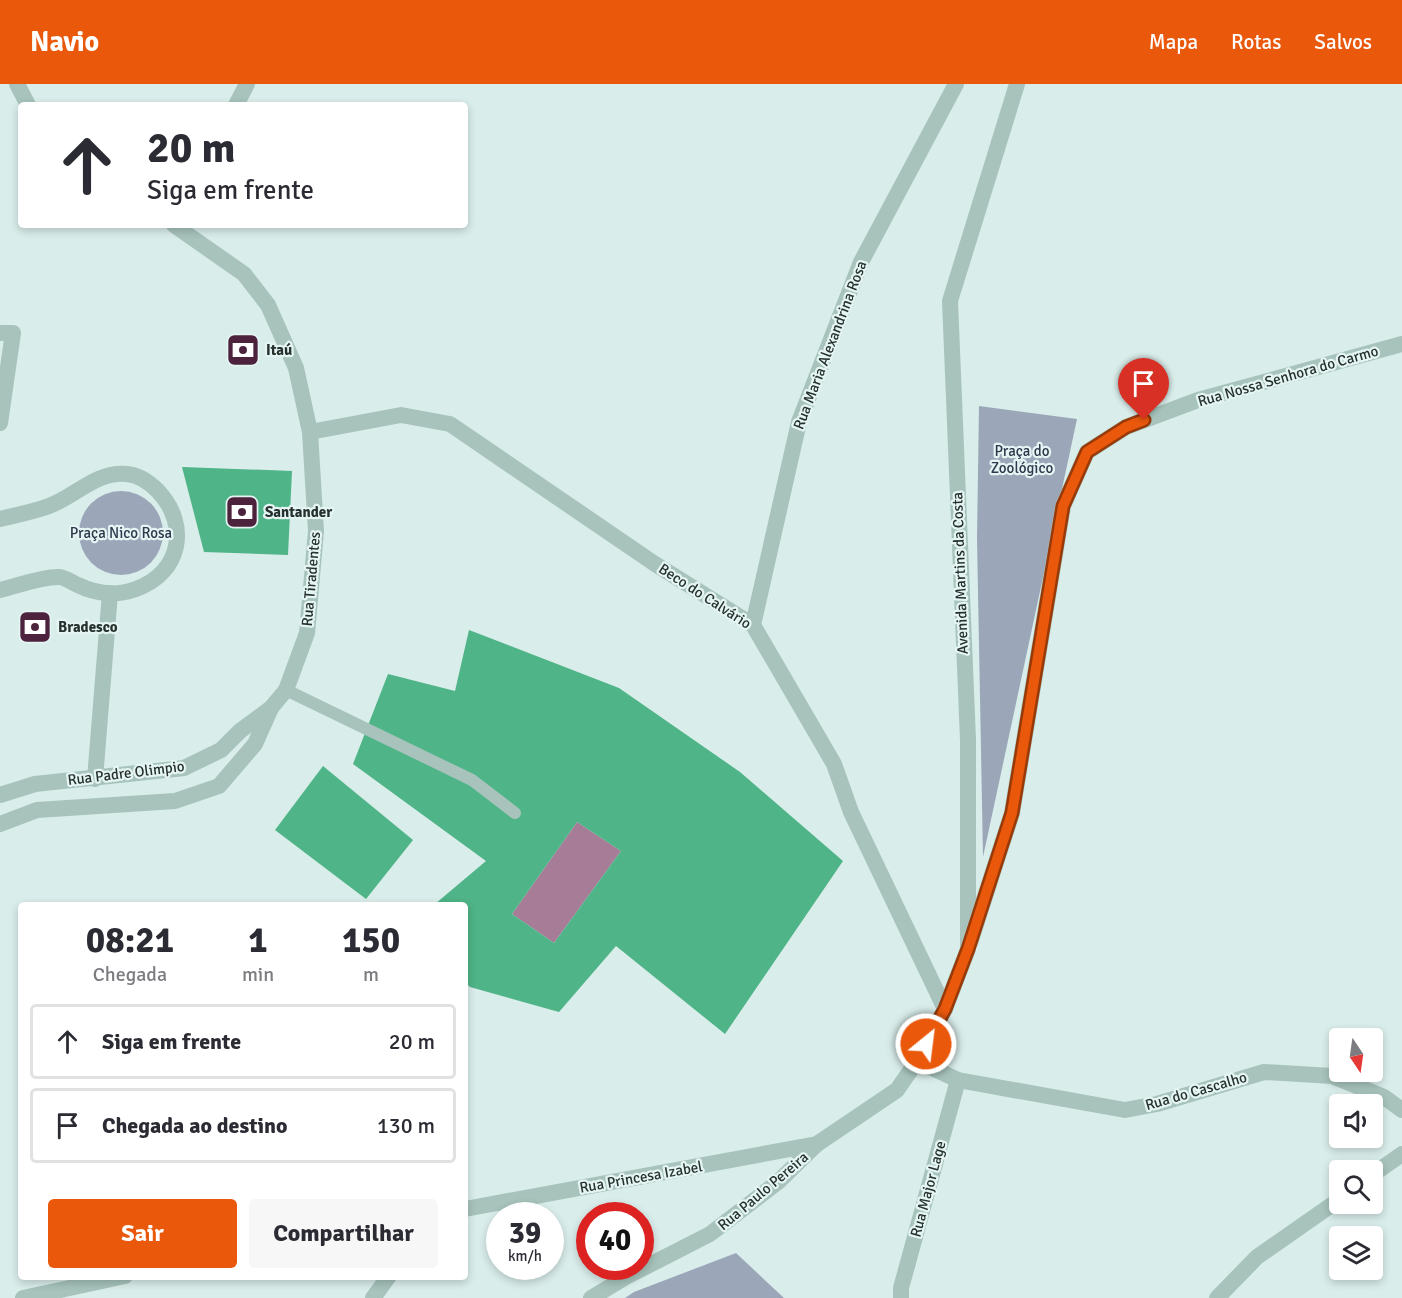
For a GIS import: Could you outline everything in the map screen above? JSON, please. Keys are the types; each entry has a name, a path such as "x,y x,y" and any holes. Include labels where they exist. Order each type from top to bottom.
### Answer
{"street":[{"path":"17,84 26,102"},
{"path":"238,102 247,84"},
{"name":"Rua Maria Alexandrina Rosa","path":"753,625 799,422 861,262 956,84"},
{"name":"Avenida Martins da Costa","path":"917,1061 945,1009 968,949 968,740 950,301 1017,84"},
{"name":"Rua Tiradentes","path":"180,228 244,274 268,304 296,368 310,432 316,531 307,633 286,690 271,708"},
{"path":"0,423 7,333"},
{"name":"Rua Nossa Senhora do Carmo","path":"968,949 1012,813 1063,506 1087,452 1126,427 1198,400 1402,344"},
{"name":"Beco do Calvário","path":"310,432 401,415 450,424 655,564 753,625 834,764 851,812 945,1009"},
{"path":"0,519 49,506 107,475 129,474 150,482 165,499 177,520 178,537 173,558 161,575 136,589 110,593 92,591 60,576 0,590"},
{"path":"95,778 110,593"},
{"path":"0,824 37,810 175,801 219,786 255,744 271,708"},
{"name":"Rua Padre Olimpio","path":"0,795 35,784 184,768 221,750 240,731 271,708"},
{"name":"Rua do Cascalho","path":"917,1061 958,1080 1125,1110 1157,1104 1264,1072 1332,1076 1384,1097 1402,1110"},
{"name":"Rua Paulo Pereira","path":"591,1298 626,1277 710,1234 778,1182 817,1144 897,1090 917,1061"},
{"name":"Rua Major Lage","path":"901,1298 901,1288 958,1080"},
{"name":"Rua Princesa Izabel","path":"468,1208 817,1144"},
{"path":"1383,1167 1402,1154"},
{"path":"1217,1298 1257,1257 1329,1207"},
{"path":"23,1298 106,1280"},
{"path":"373,1298 386,1280"}],"lane":[{"path":"286,690 472,780 515,813"}],"green space":[{"name":"Praça do Zoológico","path":"979,406 1077,419 983,857 977,538"},
{"name":"Praça Nico Rosa","path":"121,491 137,494 151,503 160,517 163,533 160,549 151,563 137,572 121,575 105,572 91,563 82,549 79,533 82,517 91,503 105,494"},
{"path":"736,1253 784,1298 625,1298 634,1292"}],"shaded area":[{"path":"577,822 621,851 554,943 512,914"}],"building":[{"name":"Santander","path":"182,467 292,471 288,555 204,552"},
{"path":"469,630 619,688 740,772 843,861 725,1034 616,946 559,1012 468,985 468,902 437,902 486,861 353,764 388,674 455,691","holes":["577,822 621,851 554,943 512,914"]},
{"path":"323,766 413,840 366,899 275,830"}],"place":[{"name":"Itaú","path":"243,350"},
{"name":"Santander","path":"242,512"},
{"name":"Bradesco","path":"35,627"}],"route":[{"path":"926,1044 945,1009 968,949 1012,813 1063,506 1087,452 1126,427 1144,420"}]}
